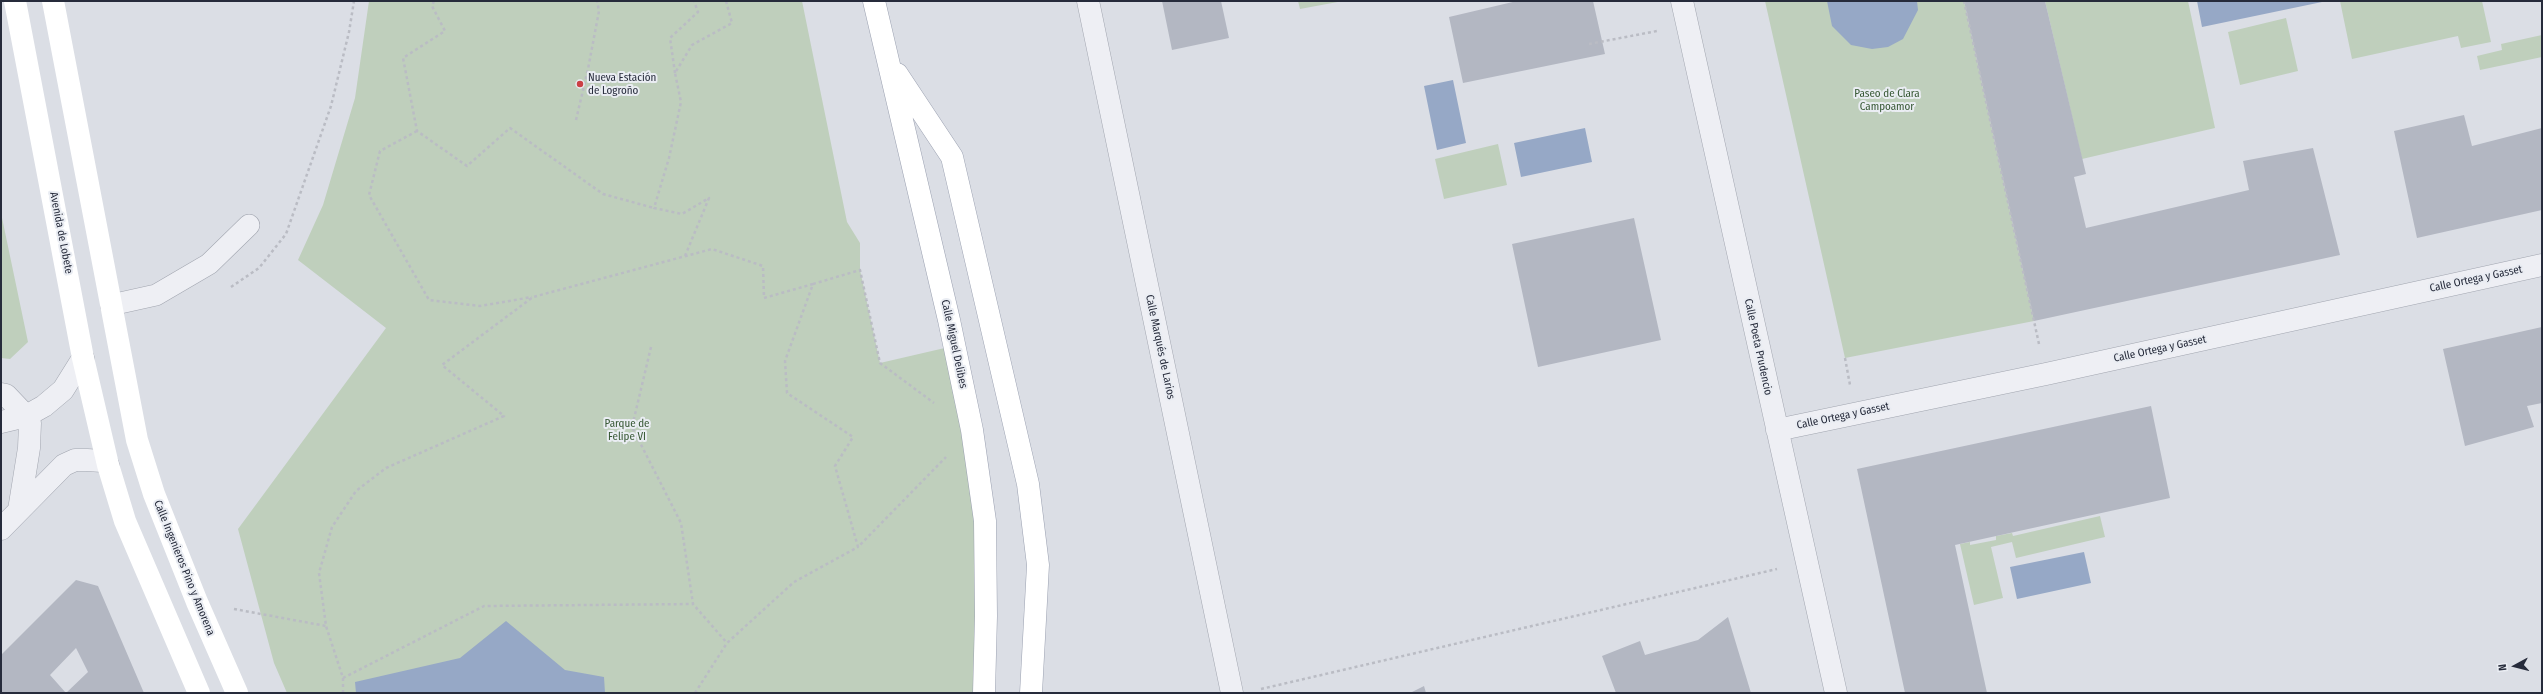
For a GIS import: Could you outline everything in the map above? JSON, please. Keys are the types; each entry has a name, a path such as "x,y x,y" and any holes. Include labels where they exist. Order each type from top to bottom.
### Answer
{"main road":[{"name":"Avenida de Lobete","path":"15,1 83,358 108,465"},
{"path":"54,1 111,305"},
{"name":"Calle Miguel Delibes","path":"874,1 889,61 972,430 985,522 986,616 984,693"},
{"path":"889,61 952,157 1028,484 1038,565 1035,652 1031,693"},
{"name":"Calle Ingenieros Pino y Amorena","path":"111,305 137,440 154,494 197,602 237,693"},
{"path":"108,465 126,521 199,693"}],"street":[{"name":"Calle Marqués de Larios","path":"1088,1 1232,693"},
{"name":"Calle Poeta Prudencio","path":"1682,1 1836,693"},
{"name":"Calle Ortega y Gasset","path":"1777,430 2046,374 2542,265"},
{"path":"1,422 26,416 44,406 63,390 83,358"},
{"path":"1,394 6,395 26,416 30,423 29,448 18,510"},
{"path":"1,529 18,510 64,466 75,460 102,461 108,465"}],"lane":[{"path":"111,305 156,295 162,292 209,264 249,225"}],"path":[{"path":"229,288 259,268 286,234 331,106 349,32 354,1"},
{"path":"434,1 432,6 445,30 403,58 417,130 467,166 510,128 603,194 682,214 709,198 685,256"},
{"path":"576,120 588,69 599,11 597,1"},
{"path":"654,208 669,158 680,102 670,38 698,12 694,1"},
{"path":"675,73 692,45 732,23 726,1"},
{"path":"1964,1 2046,374"},
{"path":"1589,44 1688,26"},
{"path":"417,130 380,151 369,195 429,300 480,306 533,297 712,249 763,266 764,298 860,270 880,363 972,430 858,547 794,582 727,643 696,693"},
{"path":"813,284 785,361 788,393 853,437 835,466 858,547"},
{"path":"343,693 344,678 326,626 319,573 332,527 356,491 386,468 504,416 442,365 533,297"},
{"path":"651,347 632,428 681,524 693,604 727,643"},
{"path":"1256,690 1806,562"},
{"path":"197,602 326,626"},
{"path":"344,678 484,606 693,604"}],"green space":[{"name":"Parque de Felipe VI","path":"369,1 802,1 847,222 860,243 860,270 880,363 949,347 972,430 984,693 287,693 274,663 238,529 386,328 298,260 323,205 355,98"},
{"path":"1298,1 1343,1 1300,9"},
{"name":"Paseo de Clara Campoamor","path":"1765,1 1964,1 2034,321 1845,358"},
{"path":"2045,1 2188,1 2215,128 2082,159"},
{"path":"2340,1 2482,1 2491,42 2461,48 2458,36 2352,59"},
{"path":"2286,18 2298,71 2240,85 2228,32"},
{"path":"2542,35 2542,57 2480,70 2477,56 2502,50 2501,44"},
{"path":"1498,144 1507,185 1444,199 1435,159"},
{"path":"1,213 28,342 10,359 1,358"},
{"path":"2100,516 2105,537 2016,558 2012,542 1991,547 2003,598 1974,605 1960,544 1970,542 1970,545 1996,540 1996,536 2012,533 2013,536"}],"water":[{"path":"1827,1 1917,1 1918,10 1903,39 1888,47 1872,49 1851,45 1832,26"},
{"path":"2197,1 2322,1 2322,2 2202,27"},
{"path":"1453,80 1466,143 1437,150 1424,86"},
{"path":"1585,128 1592,162 1521,177 1514,143"},
{"path":"2084,552 2091,583 2017,599 2010,567"},
{"path":"506,621 565,670 604,677 605,693 356,693 355,682 460,658"}],"building":[{"path":"1162,1 1221,1 1229,38 1172,50"},
{"path":"1517,1 1593,1 1605,54 1463,83 1449,17"},
{"path":"1964,1 2045,1 2086,174 2074,177 2086,228 2249,190 2243,161 2313,148 2340,255 2034,321"},
{"path":"2464,115 2472,146 2542,128 2542,210 2417,238 2394,131"},
{"path":"1634,218 1661,340 1538,367 1512,244"},
{"path":"2542,327 2542,403 2527,406 2534,427 2465,446 2443,349"},
{"path":"2151,406 2170,498 1955,545 1987,693 1905,693 1857,469"},
{"path":"76,580 98,586 144,693 66,693 1,693 1,655","holes":["76,648 88,672 66,693 50,675"]},
{"path":"1728,617 1751,693 1616,693 1602,656 1640,641 1645,655 1698,640"},
{"path":"1424,686 1426,693 1410,693"}],"place":[{"name":"Nueva Estación de Logroño","path":"580,84"}]}
